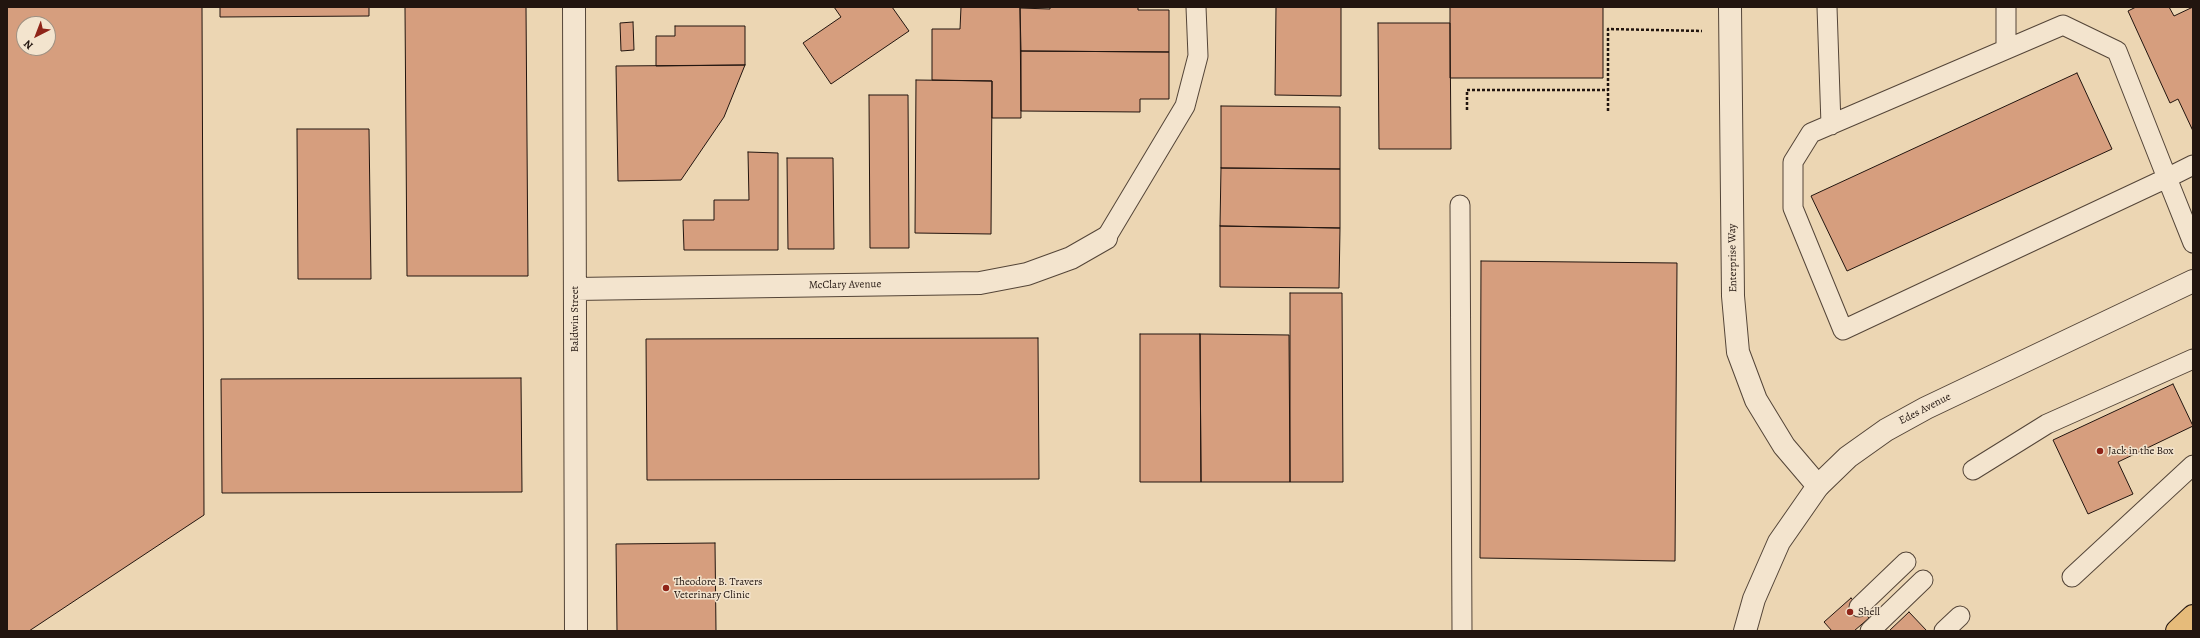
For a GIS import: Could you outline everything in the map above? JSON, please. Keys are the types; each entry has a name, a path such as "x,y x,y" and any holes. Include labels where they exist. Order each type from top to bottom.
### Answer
{"main road":[{"path":"2177,631 2193,616"}],"street":[{"name":"Baldwin Street","path":"574,7 576,631"},
{"name":"Enterprise Way","path":"1730,7 1733,296 1738,352 1756,400 1784,446 1818,486"},
{"name":"McClary Avenue","path":"575,289 980,283 1027,274 1071,258 1106,238"},
{"name":"Edes Avenue","path":"1745,631 1754,599 1779,542 1818,486 1848,457 1886,430 1933,405 2193,281"}],"lane":[{"path":"1106,238 1185,106 1198,56 1196,7"},
{"path":"1827,7 1831,125"},
{"path":"2006,7 2006,49"},
{"path":"2193,165 2167,178 1843,330 1793,208 1793,162 1811,133 2062,25 2116,51 2167,178 2193,243"},
{"path":"1460,205 1462,631"},
{"path":"1973,470 2047,424 2193,359"},
{"path":"2072,578 2193,465"},
{"path":"1859,607 1906,562"},
{"path":"1870,631 1923,580"},
{"path":"1944,631 1960,616"}],"path":[{"path":"1608,111 1608,29 1730,32"},
{"path":"1467,110 1467,90 1608,90"}],"building":[{"path":"7,7 202,7 204,515 29,631 7,631"},
{"path":"220,7 369,7 369,16 220,17"},
{"path":"405,7 526,7 528,276 407,276"},
{"path":"834,7 892,7 909,31 831,84 803,43 841,17"},
{"path":"961,7 1020,7 1021,118 992,118 992,81 932,80 932,29 960,29"},
{"path":"1050,7 1138,7 1138,10 1169,10 1169,52 1021,51 1020,8 1050,9"},
{"path":"1276,7 1341,7 1341,96 1275,95"},
{"path":"1450,7 1603,7 1603,78 1450,78"},
{"path":"2136,7 2169,7 2174,16 2193,7 2193,131 2178,99 2170,103 2128,11"},
{"path":"633,22 634,50 621,51 620,23"},
{"path":"1378,23 1450,23 1451,149 1379,149"},
{"path":"675,26 745,26 745,65 656,66 656,36 675,36"},
{"path":"1021,51 1169,52 1169,99 1140,99 1140,112 1021,111"},
{"path":"745,65 724,117 681,180 618,181 616,66"},
{"path":"2077,73 2112,149 1847,271 1811,196"},
{"path":"916,80 992,81 991,234 915,233"},
{"path":"869,95 908,95 909,248 870,248"},
{"path":"1221,106 1340,107 1340,169 1221,168"},
{"path":"297,129 369,129 371,279 298,279"},
{"path":"748,152 778,153 778,250 684,250 683,220 714,220 714,200 749,200"},
{"path":"787,158 833,158 834,249 788,249"},
{"path":"1221,168 1340,169 1340,228 1220,226"},
{"path":"1220,226 1340,228 1339,288 1220,287"},
{"path":"1481,261 1677,263 1675,561 1480,558"},
{"path":"1290,293 1342,293 1343,482 1290,482"},
{"path":"1140,334 1200,334 1201,482 1140,482"},
{"path":"1200,334 1289,335 1290,482 1201,482"},
{"path":"1038,338 1039,479 647,480 646,339"},
{"path":"521,378 522,492 222,493 221,379"},
{"name":"Jack in the Box","path":"2173,384 2193,426 2118,462 2133,494 2088,514 2053,440"},
{"name":"Theodore B. Travers Veterinary Clinic","path":"715,543 716,631 617,631 616,544"},
{"name":"Shell","path":"1851,598 1869,618 1854,631 1832,631 1824,622"},
{"path":"1909,612 1927,631 1889,631"}],"place":[{"name":"Jack in the Box","path":"2100,451"},
{"name":"Theodore B. Travers Veterinary Clinic","path":"666,588"},
{"name":"Shell","path":"1850,612"}]}
